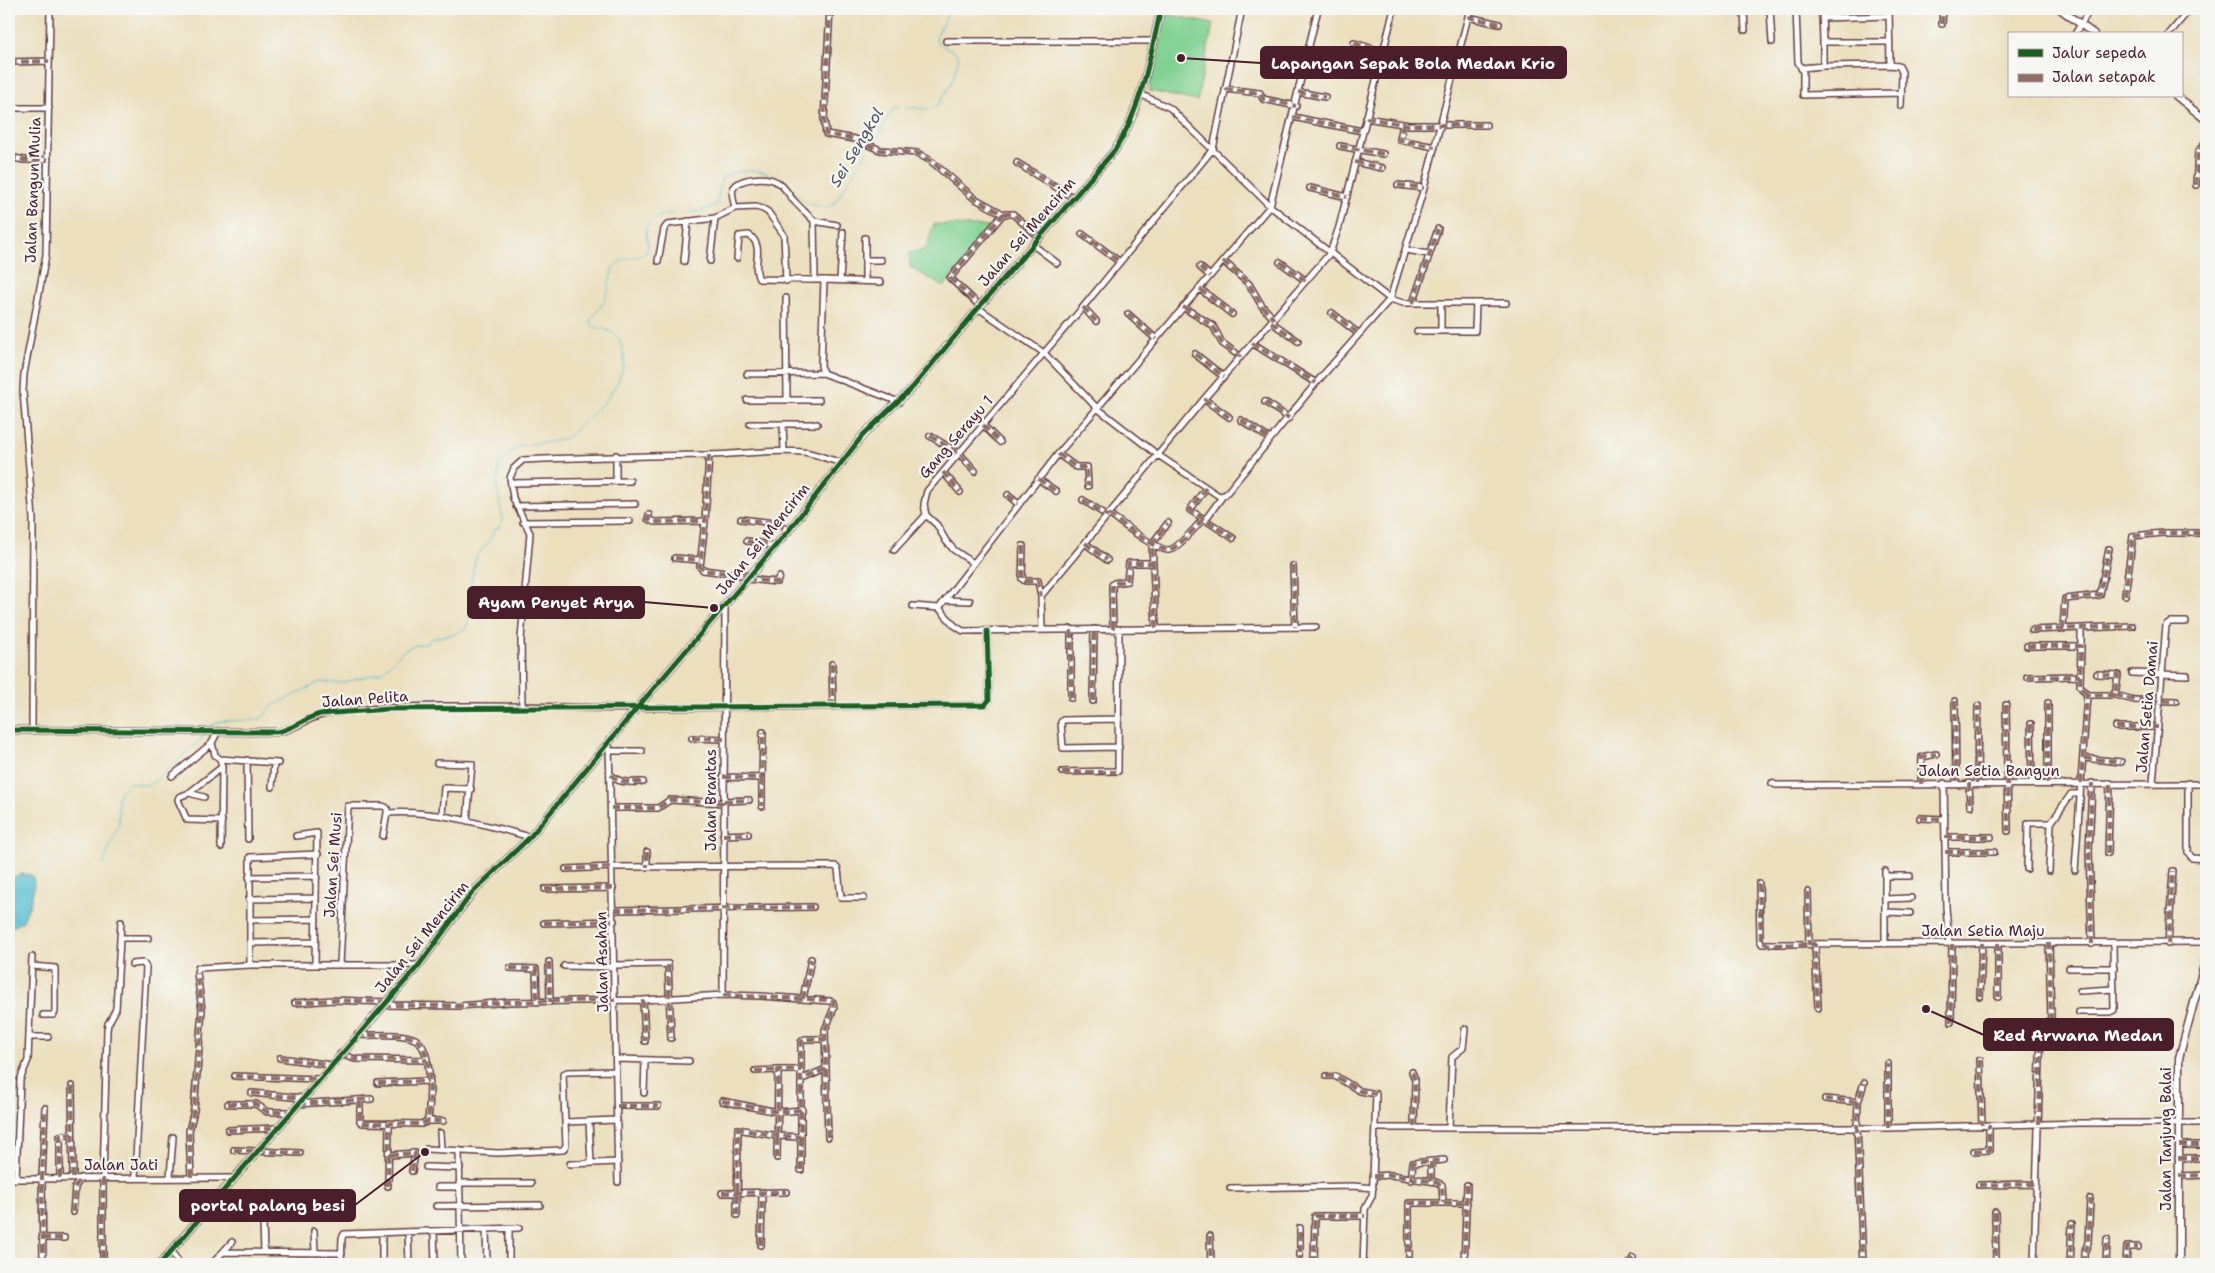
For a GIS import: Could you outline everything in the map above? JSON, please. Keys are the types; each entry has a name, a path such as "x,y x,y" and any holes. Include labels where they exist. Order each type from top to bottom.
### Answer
{"street":[{"name":"Jalan Bangun Mulia","path":"32,730 33,519 23,391 24,374 46,255 50,9"},
{"path":"830,9 825,132 828,136 855,139 872,148 917,154 931,161 974,198 1004,214 1013,214 1039,237"},
{"name":"Jalan Sei Mencirim","path":"160,1264 419,965 472,893 530,837 547,817 637,708 790,530 864,435 913,387 979,307 1115,150 1123,137 1140,94 1162,9"},
{"path":"1213,149 1242,9"},
{"path":"939,608 972,562 1058,454 1270,206 1296,106 1318,9"},
{"path":"1041,596 1204,399 1330,254 1394,9"},
{"path":"1083,500 1152,544 1170,550 1189,535 1204,519 1316,383 1390,300 1407,250 1470,9"},
{"path":"1744,9 1745,30"},
{"path":"1770,9 1772,42"},
{"path":"1796,9 1798,62 1803,72 1803,103"},
{"path":"1822,9 1823,66"},
{"path":"1889,9 1890,65"},
{"path":"1942,24 1944,9"},
{"path":"2060,9 2091,32"},
{"path":"2077,32 2090,9"},
{"path":"2170,32 2190,9"},
{"path":"1822,18 1889,16"},
{"path":"1468,17 1499,24"},
{"path":"946,41 1154,41"},
{"path":"1823,42 1889,42"},
{"path":"1354,43 1384,52 1426,57"},
{"path":"1270,59 1305,64"},
{"path":"10,62 49,61"},
{"path":"1801,68 1890,65 1901,69 1901,106"},
{"path":"2206,81 2204,85 2206,89"},
{"path":"1225,90 1260,93 1262,99 1296,106"},
{"path":"1298,92 1325,97"},
{"path":"1803,95 1900,93"},
{"path":"1140,94 1170,108 1270,206 1390,300 1441,304 1506,303"},
{"path":"2179,98 2206,119"},
{"path":"9,108 48,108"},
{"path":"1293,117 1362,131"},
{"path":"1366,118 1403,124 1439,126 1486,125"},
{"path":"1403,124 1400,140 1435,147"},
{"path":"2196,185 2198,152 2206,141"},
{"path":"1340,146 1383,154"},
{"name":"Gang Serayu 1","path":"926,515 924,504 926,491 1083,307 1213,149"},
{"path":"9,157 24,160 48,160"},
{"path":"1355,162 1382,168"},
{"path":"1017,163 1074,198"},
{"path":"735,208 732,192 735,186 743,181 755,179 774,180 779,182 814,221 837,225"},
{"path":"1398,185 1424,188"},
{"path":"1310,188 1346,197"},
{"path":"658,260 665,226 715,218 735,208 756,207 763,209 784,235 786,280"},
{"path":"1004,214 950,278 979,307 1044,353 1097,408 1158,455 1222,497"},
{"path":"710,261 715,218"},
{"path":"684,261 688,221"},
{"path":"814,221 815,280"},
{"path":"1413,303 1438,229"},
{"path":"840,280 842,232"},
{"path":"1082,234 1120,262"},
{"path":"737,258 739,236 749,235 758,247 757,274 759,279 881,282"},
{"path":"864,281 865,238"},
{"path":"1033,245 1058,263"},
{"path":"1407,250 1428,254"},
{"path":"865,260 881,260"},
{"path":"1223,261 1245,280 1272,320 1298,341"},
{"path":"1280,262 1306,281"},
{"path":"1200,266 1210,276"},
{"path":"824,280 821,366 824,373"},
{"path":"1200,288 1232,314"},
{"path":"786,298 787,400"},
{"path":"1417,331 1476,331 1476,303"},
{"path":"1441,304 1441,331"},
{"path":"1083,307 1096,320"},
{"path":"1183,307 1213,326 1222,342 1241,357"},
{"path":"1332,313 1359,334"},
{"path":"1128,314 1156,339"},
{"path":"1252,344 1316,383"},
{"path":"1195,354 1224,377"},
{"path":"747,374 824,373 899,402"},
{"path":"1204,399 1229,417"},
{"path":"747,400 819,400"},
{"path":"1265,402 1289,418"},
{"path":"1241,420 1270,439"},
{"path":"750,424 817,424"},
{"path":"783,424 784,451"},
{"path":"983,425 1000,442"},
{"path":"930,436 959,453 975,471"},
{"path":"522,708 521,639 530,533 516,506 510,483 514,468 523,460 616,455 709,455 784,451 814,453 826,460 843,462"},
{"path":"1058,454 1076,467 1087,467 1088,486"},
{"path":"616,455 616,481"},
{"path":"709,455 705,521 700,560 701,569 777,582 779,578"},
{"path":"943,472 960,492"},
{"path":"1038,479 1056,491"},
{"path":"510,483 630,481"},
{"path":"1206,488 1190,510 1233,538"},
{"path":"1008,495 1018,504"},
{"path":"516,506 635,504"},
{"path":"2206,504 2204,519 2206,520"},
{"path":"649,515 648,519 654,522 705,521"},
{"path":"894,550 926,515 937,525 946,541 954,550 972,562"},
{"path":"740,519 774,523 790,530"},
{"path":"523,522 630,522"},
{"path":"1156,628 1152,544 1168,523"},
{"path":"2126,595 2133,536 2163,533 2206,533"},
{"path":"747,541 775,546"},
{"path":"1085,543 1107,560"},
{"path":"1024,546 1022,579 1025,581 1038,581 1041,596 1042,629"},
{"path":"2063,629 2065,599 2100,595 2109,549"},
{"path":"675,558 700,560"},
{"path":"1062,772 1116,772 1119,769 1116,629 1112,585 1114,582 1127,581 1129,563 1152,563"},
{"path":"1293,566 1294,628"},
{"path":"945,600 970,601"},
{"name":"Jalan Brantas","path":"723,995 725,606"},
{"path":"913,606 939,608 958,629 987,631 1316,628"},
{"name":"Jalan Setia Damai","path":"2153,783 2166,625 2170,622 2186,622"},
{"path":"2032,630 2132,626"},
{"path":"1071,698 1072,629"},
{"path":"1093,701 1094,629"},
{"path":"2075,870 2087,695 2080,686 2081,629"},
{"path":"637,708 985,706 989,700 987,631"},
{"path":"2027,646 2081,646"},
{"path":"832,664 833,707"},
{"path":"2132,673 2187,675"},
{"path":"2097,674 2120,675 2115,695"},
{"path":"2028,677 2080,676"},
{"path":"2087,695 2115,695 2134,700 2176,701"},
{"path":"1955,701 1956,783"},
{"path":"2048,703 2048,783"},
{"path":"2006,705 2008,830"},
{"path":"1977,783 1978,706"},
{"name":"Jalan Pelita","path":"9,730 281,732 310,717 330,712 388,708 637,708"},
{"path":"1119,719 1063,720 1061,722 1063,748 1119,746"},
{"path":"2031,724 2032,783"},
{"path":"2116,727 2158,727"},
{"path":"172,776 212,743 218,731"},
{"path":"762,806 763,732"},
{"path":"692,738 724,739"},
{"name":"Jalan Asahan","path":"609,742 611,751 614,888 618,1182"},
{"path":"212,743 215,755 220,759 276,763 272,787"},
{"path":"611,751 642,751"},
{"path":"1921,784 1922,757 1936,754"},
{"path":"2084,758 2120,762"},
{"path":"220,759 222,767 221,847"},
{"path":"247,760 248,839"},
{"path":"437,764 472,764 467,821"},
{"path":"222,767 178,800 187,820 222,821"},
{"path":"611,775 617,780 643,782"},
{"path":"723,777 762,778"},
{"name":"Jalan Setia Bangun","path":"1772,783 1776,785 1944,783 2206,784"},
{"path":"1944,783 1946,907 1950,944 1950,1022"},
{"path":"1969,783 1970,806"},
{"path":"2092,783 2089,851 2092,944"},
{"path":"2108,853 2110,783"},
{"path":"2188,783 2188,852 2192,858 2206,859"},
{"path":"442,816 444,788 470,789"},
{"path":"189,793 204,796"},
{"path":"2049,870 2051,823 2071,794 2080,794"},
{"path":"611,808 658,808 670,800 724,802 749,800"},
{"name":"Jalan Sei Musi","path":"340,964 346,809 352,805 383,806 387,808 387,812 414,812 442,816 530,837"},
{"path":"383,836 387,812"},
{"path":"1920,818 1944,819"},
{"path":"2027,869 2028,823 2051,823"},
{"path":"296,836 317,833 315,964"},
{"path":"723,835 748,834"},
{"path":"1945,837 1991,838"},
{"path":"647,852 647,867"},
{"path":"1945,852 1994,852"},
{"path":"250,965 249,859 252,856 318,854"},
{"path":"566,869 835,866 838,869 841,898 864,898"},
{"path":"2168,944 2173,871"},
{"path":"1885,944 1885,873 1910,876"},
{"path":"249,877 317,876"},
{"name":"Jalan Setia Maju","path":"1758,884 1760,942 1769,945 2168,944 2206,942"},
{"path":"545,889 614,888"},
{"path":"1808,892 1818,1008"},
{"path":"250,899 316,898"},
{"path":"1885,899 1911,898"},
{"path":"614,910 814,907"},
{"path":"1885,912 1910,913"},
{"path":"250,920 316,919"},
{"path":"544,924 614,921"},
{"path":"103,1264 102,1178 107,1030 116,1009 121,922"},
{"path":"120,938 148,938"},
{"path":"250,943 314,942"},
{"path":"1980,996 1982,943"},
{"path":"1998,943 1998,997"},
{"path":"2034,1264 2041,1026 2051,1018 2049,943"},
{"path":"2079,1012 2113,1011 2113,944"},
{"path":"16,1179 20,1080 21,1073 28,1060 32,957"},
{"name":"Jalan Tanjung Balai","path":"2179,1264 2179,1058 2206,958"},
{"path":"803,999 811,959"},
{"path":"549,962 550,1002"},
{"path":"132,964 143,963 146,966 135,1178"},
{"path":"564,966 668,964 671,1038"},
{"path":"191,1177 189,1131 194,1110 202,1010 197,971 204,966 419,965"},
{"path":"32,966 56,968 55,1012 53,1015 43,1015"},
{"path":"510,968 536,969 537,1002"},
{"path":"2069,968 2114,968"},
{"path":"2080,991 2114,989"},
{"path":"295,1003 332,1000 430,1006 644,1000 723,995 833,1002 834,1008 826,1027 825,1039 828,1137"},
{"path":"644,1000 645,1041"},
{"path":"1449,1127 1452,1061 1454,1056 1463,1048 1465,1029"},
{"path":"357,1035 414,1039 422,1046 427,1060 428,1121"},
{"path":"29,1037 48,1037"},
{"path":"801,1170 801,1041 825,1039"},
{"path":"340,1054 355,1058 427,1060"},
{"path":"280,1058 332,1064"},
{"path":"616,1059 689,1061"},
{"path":"644,1093 645,1060"},
{"path":"1980,1060 1982,1125"},
{"path":"1888,1064 1888,1128"},
{"path":"802,1079 826,1069"},
{"path":"777,1158 778,1070"},
{"path":"755,1071 801,1070"},
{"path":"427,1149 498,1153 563,1150 566,1145 563,1078 565,1073 616,1071"},
{"path":"1412,1072 1415,1080 1414,1127"},
{"path":"235,1076 319,1079"},
{"path":"1326,1076 1335,1076 1360,1091 1375,1093 1374,1176 1373,1188 1365,1216 1363,1264"},
{"path":"378,1083 428,1081"},
{"path":"1863,1264 1857,1128 1858,1102 1864,1083"},
{"path":"72,1086 72,1178"},
{"path":"252,1093 302,1098"},
{"path":"298,1104 371,1099"},
{"path":"1825,1099 1858,1102"},
{"path":"360,1100 361,1123 421,1124 428,1121 443,1121"},
{"path":"722,1101 778,1112 802,1110"},
{"path":"228,1104 256,1104 270,1112 290,1112"},
{"path":"617,1106 658,1106"},
{"path":"43,1264 42,1179 45,1108"},
{"path":"565,1122 617,1120"},
{"path":"589,1121 591,1163"},
{"path":"388,1123 390,1154 388,1186"},
{"path":"1375,1128 1888,1128 2039,1124 2206,1123"},
{"path":"1974,1151 1989,1150 1989,1125"},
{"path":"228,1130 277,1128"},
{"path":"737,1215 738,1129 777,1136 801,1137"},
{"path":"440,1133 441,1149"},
{"path":"60,1178 60,1137 72,1134"},
{"path":"170,1177 173,1137"},
{"path":"2179,1145 2203,1145"},
{"path":"234,1150 300,1153"},
{"path":"459,1150 462,1230 461,1264"},
{"path":"390,1154 415,1153 412,1171"},
{"path":"2178,1158 2206,1158"},
{"path":"1411,1180 1413,1163 1431,1162 1436,1159 1444,1160"},
{"path":"570,1164 618,1162"},
{"path":"1431,1162 1431,1181"},
{"path":"426,1167 460,1168"},
{"path":"1374,1176 1391,1175 1411,1180 1431,1181 1442,1185 1443,1203"},
{"path":"2179,1176 2206,1175"},
{"path":"74,1212 75,1187 80,1178"},
{"name":"Jalan Jati","path":"9,1179 233,1178"},
{"path":"438,1187 532,1183"},
{"path":"1979,1185 2036,1184"},
{"path":"1230,1188 1353,1186 1373,1188"},
{"path":"1464,1264 1468,1186"},
{"path":"722,1192 786,1192"},
{"path":"761,1245 762,1192"},
{"path":"2084,1264 2084,1253 2088,1240 2090,1199"},
{"path":"1409,1264 1408,1204 1411,1202 1466,1203"},
{"path":"436,1206 540,1205"},
{"path":"208,1210 228,1217 298,1216"},
{"path":"1995,1212 1996,1264"},
{"path":"1314,1264 1315,1216 1365,1216"},
{"path":"263,1222 264,1252"},
{"path":"2070,1264 2072,1224"},
{"path":"341,1264 342,1238 344,1234 519,1228"},
{"path":"1300,1228 1300,1264"},
{"path":"486,1229 487,1264"},
{"path":"509,1229 509,1264"},
{"path":"314,1231 315,1252"},
{"path":"408,1232 409,1264"},
{"path":"434,1232 435,1264"},
{"path":"382,1233 382,1264"},
{"path":"1210,1236 1211,1264"},
{"path":"42,1238 64,1238"},
{"path":"2106,1264 2107,1240"},
{"path":"212,1264 232,1242"},
{"path":"2126,1264 2127,1247 2138,1247"},
{"path":"171,1250 179,1264"},
{"path":"223,1252 342,1253"},
{"path":"1630,1264 1633,1258"}],"green space":[{"path":"1165,14 1213,24 1197,101 1149,91"},
{"path":"934,224 993,227 944,287 910,267 909,253 926,249"}],"water":[{"path":"22,874 32,875 34,885 32,898 23,921 9,929 9,879"}],"waterway":[{"name":"Sei Sengkol","path":"871,145 880,134 894,107 931,109 937,106 952,82 959,58 957,54 938,43 936,39 951,9"},
{"name":"Sei Sengkol","path":"785,185 809,204 827,208 834,204 869,148"},
{"name":"Sei Sengkol","path":"206,728 221,721 257,720 263,717 272,706 320,682 342,683 382,672 403,651 412,646 428,643 430,639 458,633 466,628 470,612 475,561 490,540 493,531 500,526 503,520 497,488 499,464 515,448 528,444 558,441 571,435 608,397 621,374 624,361 623,349 617,337 612,332 594,326 590,320 606,298 614,267 620,262 647,252 646,229 649,222 655,218 709,208 717,204 721,179 728,175 735,172 760,171 782,182"},
{"name":"Sei Sengkol","path":"103,865 119,823 118,796 121,790 129,783 147,785 156,780 202,738 204,734"}],"marked path":[{"path":"830,9 824,119 826,134 855,139 880,150 917,153 931,161 974,198 1003,214 950,278 980,306"},
{"path":"1942,24 1943,9"},
{"path":"1468,17 1499,24"},
{"path":"1354,43 1384,52"},
{"path":"1270,59 1305,64"},
{"path":"9,62 49,61"},
{"path":"1225,89 1260,93 1263,99 1296,106"},
{"path":"1298,92 1325,97"},
{"path":"1293,117 1362,131"},
{"path":"1366,118 1409,125 1486,125"},
{"path":"1403,124 1400,140 1435,147"},
{"path":"2196,185 2198,152 2206,141"},
{"path":"1340,146 1383,154"},
{"path":"9,157 24,160 48,160"},
{"path":"1355,162 1382,168"},
{"path":"1017,163 1074,198"},
{"path":"1398,185 1424,188"},
{"path":"1310,188 1347,197"},
{"path":"1003,214 1013,214 1039,237"},
{"path":"1413,303 1438,229"},
{"path":"1082,234 1120,262"},
{"path":"1223,261 1249,284 1262,306 1274,319"},
{"path":"1280,262 1306,281"},
{"path":"1200,267 1210,276"},
{"path":"1200,289 1232,314"},
{"path":"1083,307 1096,321"},
{"path":"1183,307 1213,326 1222,343 1241,357"},
{"path":"1332,313 1359,334"},
{"path":"1128,314 1156,339"},
{"path":"1271,322 1298,341"},
{"path":"1252,343 1316,383"},
{"path":"1195,354 1224,377"},
{"path":"1204,399 1229,417"},
{"path":"1265,402 1289,418"},
{"path":"1241,420 1270,439"},
{"path":"983,425 1000,442"},
{"path":"930,436 959,453 975,471"},
{"path":"1058,454 1076,467 1087,467 1088,486"},
{"path":"709,455 700,567 703,570 750,576"},
{"path":"943,472 960,492"},
{"path":"1038,479 1056,491"},
{"path":"1206,488 1190,510 1233,538"},
{"path":"1008,495 1018,504"},
{"path":"1083,500 1108,516"},
{"path":"2206,504 2204,519 2206,520"},
{"path":"1109,514 1156,546 1169,550 1182,542 1203,519"},
{"path":"649,515 648,519 654,522 705,521"},
{"path":"741,519 774,523 789,530"},
{"path":"1156,628 1152,544 1168,523"},
{"path":"2125,595 2133,536 2163,533 2206,533"},
{"path":"747,541 775,546"},
{"path":"1085,543 1107,560"},
{"path":"1023,546 1022,579 1025,581 1038,581 1041,596"},
{"path":"2063,629 2065,599 2100,595 2109,549"},
{"path":"675,558 700,560"},
{"path":"1113,629 1112,585 1127,581 1129,563 1152,563"},
{"path":"1293,566 1295,627"},
{"path":"747,579 777,582 779,577"},
{"path":"2032,630 2132,626"},
{"path":"1071,629 1071,698"},
{"path":"1093,701 1094,629"},
{"path":"2027,646 2081,646 2080,686 2087,695"},
{"path":"832,664 833,707"},
{"path":"2081,783 2087,695 2115,695 2118,675 2097,674"},
{"path":"2027,677 2080,676"},
{"path":"2115,695 2134,700 2176,701"},
{"path":"1955,701 1956,783"},
{"path":"2048,703 2048,783"},
{"path":"2006,705 2008,831"},
{"path":"1977,783 1978,706"},
{"path":"2031,724 2032,783"},
{"path":"2116,727 2158,727"},
{"path":"723,777 762,778 763,732"},
{"path":"692,738 724,739"},
{"path":"1921,784 1922,757 1936,754"},
{"path":"2084,758 2121,762"},
{"path":"1062,772 1116,772"},
{"path":"611,775 622,781 643,782"},
{"path":"762,778 762,806"},
{"path":"1969,783 1970,806"},
{"path":"2092,783 2089,851 2092,944"},
{"path":"2108,853 2110,783"},
{"path":"611,808 658,808 670,800 724,803"},
{"path":"724,801 749,800"},
{"path":"1920,818 1944,819"},
{"path":"723,835 748,834"},
{"path":"1945,837 1991,837"},
{"path":"647,852 647,867"},
{"path":"1945,852 1994,852"},
{"path":"566,869 613,867"},
{"path":"2168,944 2173,871"},
{"path":"1759,884 1761,942 1769,945 1815,944 1818,1008"},
{"path":"545,889 613,888"},
{"path":"1808,892 1809,945"},
{"path":"614,910 813,907"},
{"path":"544,923 614,921"},
{"path":"1980,996 1982,943"},
{"path":"1998,943 1998,997"},
{"path":"2039,1124 2041,1026 2051,1019 2049,943"},
{"path":"1951,1022 1952,944"},
{"path":"803,999 811,959"},
{"path":"549,962 550,1002"},
{"path":"668,965 671,1038"},
{"path":"510,968 536,969 537,1002"},
{"path":"191,1177 189,1131 194,1110 202,1010 197,973"},
{"path":"723,995 826,1000 833,1002 834,1008 825,1030 826,1069 802,1079"},
{"path":"295,1003 332,1000 386,1002"},
{"path":"383,1005 459,1006 509,1002 615,1000"},
{"path":"643,1000 645,1041"},
{"path":"357,1035 409,1037 415,1039 421,1045 428,1064 428,1121"},
{"path":"737,1215 738,1129 777,1136 801,1137 801,1042 805,1039 825,1039"},
{"path":"340,1054 355,1059 427,1060"},
{"path":"280,1058 332,1065"},
{"path":"1980,1060 1982,1125"},
{"path":"1888,1064 1888,1128"},
{"path":"826,1069 828,1137"},
{"path":"755,1071 778,1070"},
{"path":"777,1158 778,1070 801,1070"},
{"path":"1412,1072 1415,1080 1414,1127"},
{"path":"235,1076 319,1079"},
{"path":"1326,1076 1335,1076 1360,1091 1376,1094"},
{"path":"378,1083 428,1081"},
{"path":"1863,1264 1857,1128 1858,1102 1864,1083"},
{"path":"72,1086 73,1178"},
{"path":"252,1093 302,1098"},
{"path":"298,1104 371,1099"},
{"path":"1825,1099 1858,1102"},
{"path":"360,1100 360,1121 362,1123 421,1124 428,1121 443,1121"},
{"path":"722,1101 778,1112 802,1110"},
{"path":"228,1104 256,1104 267,1112 290,1112"},
{"path":"617,1106 658,1106"},
{"path":"43,1264 42,1179 45,1108"},
{"path":"388,1186 389,1123"},
{"path":"1974,1151 1989,1150 1989,1125"},
{"path":"228,1130 277,1128"},
{"path":"60,1178 60,1136 72,1134"},
{"path":"801,1137 801,1170"},
{"path":"2179,1145 2203,1145"},
{"path":"234,1150 300,1153"},
{"path":"390,1155 415,1153 412,1171"},
{"path":"2178,1158 2206,1158"},
{"path":"1411,1180 1413,1163 1444,1160"},
{"path":"1431,1162 1431,1181"},
{"path":"1374,1176 1391,1175 1436,1182 1442,1185 1443,1203"},
{"path":"2179,1176 2206,1175"},
{"path":"73,1212 75,1187 81,1178"},
{"path":"103,1178 103,1264"},
{"path":"1979,1185 2036,1184"},
{"path":"1464,1264 1467,1185"},
{"path":"761,1245 762,1192"},
{"path":"722,1193 786,1192"},
{"path":"2084,1264 2084,1253 2088,1243 2090,1199"},
{"path":"1409,1264 1409,1203 1467,1203"},
{"path":"1995,1212 1996,1264"},
{"path":"1314,1264 1315,1216 1365,1216"},
{"path":"2070,1264 2072,1224"},
{"path":"1300,1228 1300,1264"},
{"path":"1210,1236 1211,1264"},
{"path":"42,1238 64,1238"},
{"path":"2106,1264 2107,1239"},
{"path":"2126,1264 2127,1247 2138,1247"},
{"path":"1630,1264 1633,1258"}],"cycle path":[{"path":"160,1264 419,965 472,893 530,837 789,530 863,435 913,387 980,306 1115,150 1139,99 1161,9"},
{"path":"9,730 276,732 288,729 320,714 389,709 985,705 989,700 987,631"}],"place":[{"name":"Lapangan Sepak Bola Medan Krio","path":"1181,58"},
{"name":"Ayam Penyet Arya","path":"714,608"},
{"name":"Red Arwana Medan","path":"1926,1009"},
{"name":"portal palang besi","path":"425,1152"}]}
